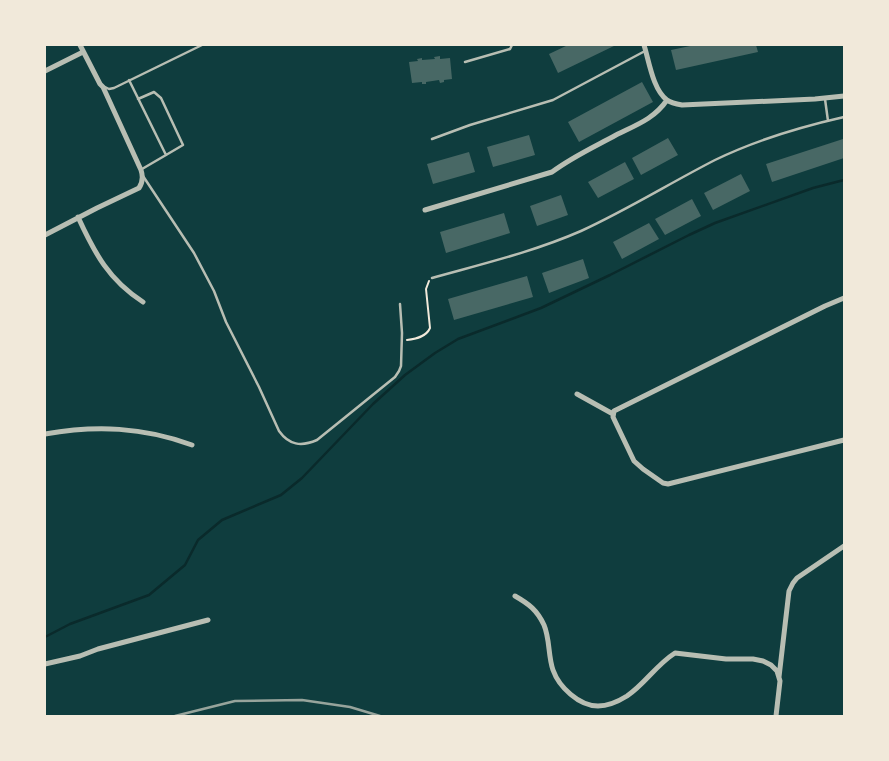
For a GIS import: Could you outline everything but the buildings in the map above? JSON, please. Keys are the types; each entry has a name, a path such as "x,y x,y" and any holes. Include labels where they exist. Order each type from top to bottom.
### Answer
{"street":[{"path":"45,235 139,188 142,184 142,172 103,87 80,45"},
{"path":"645,48 657,88 667,100 673,103 682,105 844,96"},
{"path":"45,71 83,52"},
{"path":"425,210 552,172 567,161 649,118 662,108 667,100"},
{"path":"78,218 108,272 143,302"},
{"path":"613,414 614,411 749,343 844,298"},
{"path":"577,394 613,414 634,461 642,469 663,483 668,484 844,440"},
{"path":"45,434 114,428 153,434 192,445"},
{"path":"776,716 789,591 792,583 844,546"},
{"path":"514,596 530,605 544,626 553,669 558,680 570,694 586,704 597,707 606,706 626,697 646,680 664,660 674,653 763,661 771,665 779,678"},
{"path":"45,664 208,620"}],"lane":[{"path":"103,87 114,88 202,45"},
{"path":"465,62 510,49 512,45"},
{"path":"432,138 553,100 645,48"},
{"path":"129,80 166,155"},
{"path":"138,99 154,92 160,98 183,145 142,172 194,253 283,437 291,442 303,444 317,440 395,377 401,366 400,304"},
{"path":"824,98 828,120"},
{"path":"432,278 525,252 580,232 716,160 808,125 844,117"}],"path":[{"path":"402,340 413,340 424,336 429,331 426,289 432,278"}],"waterway":[{"path":"45,637 70,624 149,595 185,565 198,540 222,520 281,495 302,478 373,404 405,375 458,339 541,308 715,223 813,188 844,180"}],"railway":[{"path":"175,716 235,701 302,700 350,707 380,716"}]}
